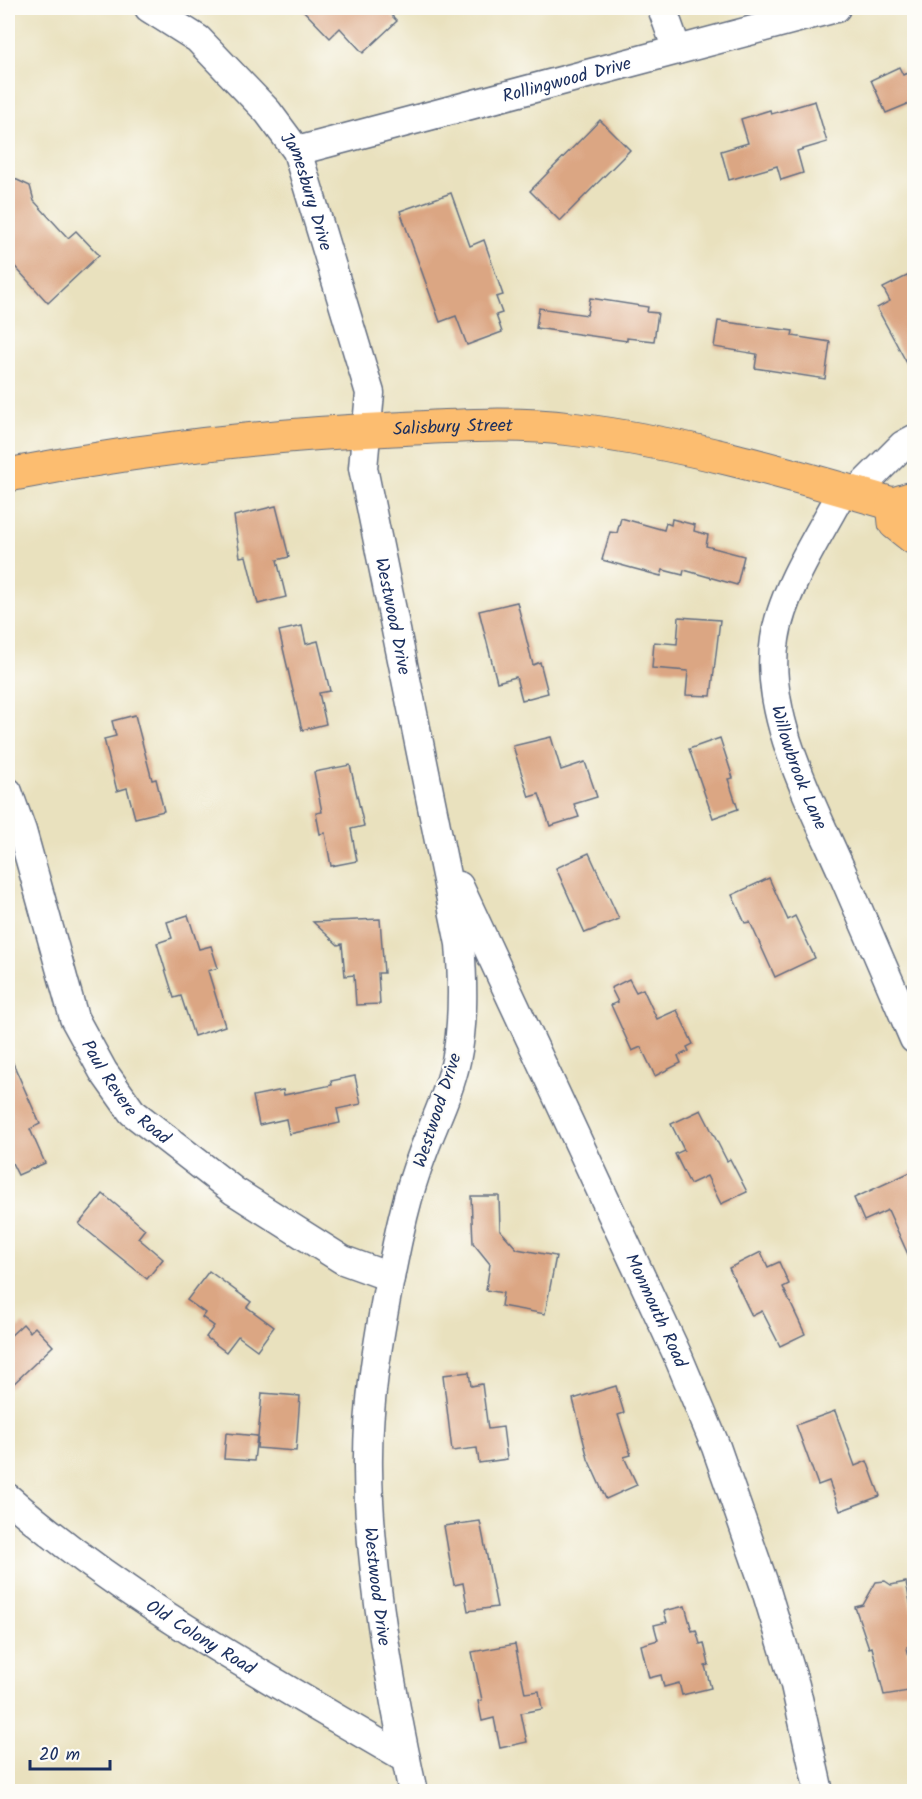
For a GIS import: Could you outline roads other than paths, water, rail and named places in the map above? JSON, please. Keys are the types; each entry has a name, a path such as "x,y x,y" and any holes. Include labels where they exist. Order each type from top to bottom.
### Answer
{"main road":[{"name":"Salisbury Street","path":"8,475 103,457 192,446 367,430 502,425 569,429 689,449 849,492 907,497 895,524 915,538"}],"street":[{"name":"Jamesbury Drive","path":"149,8 198,39 268,112 297,152 370,393 367,430"},
{"path":"662,8 677,50"},
{"name":"Rollingwood Drive","path":"297,152 836,8"},
{"name":"Westwood Drive","path":"367,430 363,468 442,848 461,954 463,1004 460,1034 446,1095 421,1158 390,1277 373,1389 368,1470 379,1602 413,1791"},
{"name":"Willowbrook Lane","path":"915,439 903,444 849,492 793,586 779,621 774,657 776,693 799,772 915,1039"},
{"name":"Paul Revere Road","path":"8,792 22,831 74,1018 103,1071 132,1112 234,1191 343,1260 390,1277"},
{"name":"Monmouth Road","path":"442,848 677,1354 712,1437 754,1554 795,1685 819,1791"},
{"name":"Old Colony Road","path":"8,1498 69,1550 135,1598 406,1759"}]}
